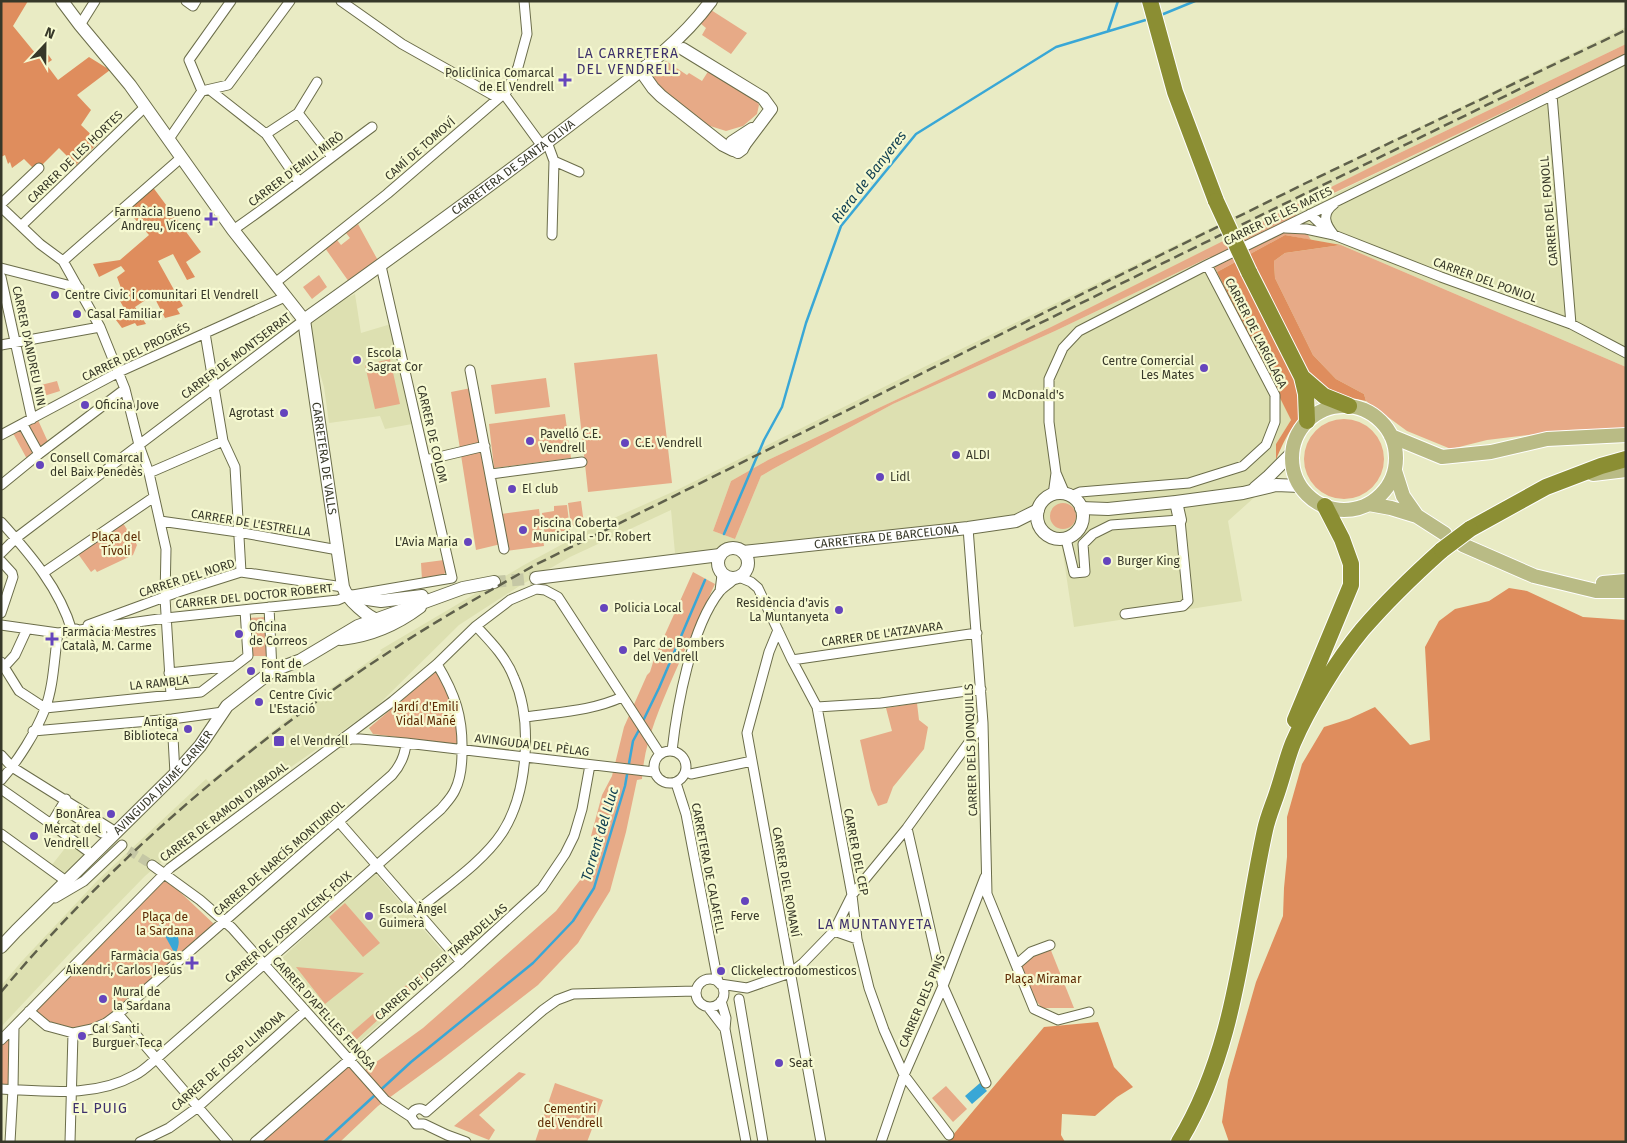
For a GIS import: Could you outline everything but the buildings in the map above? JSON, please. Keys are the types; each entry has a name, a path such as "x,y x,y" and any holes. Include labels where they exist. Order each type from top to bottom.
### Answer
{"highway":[{"path":"1150,1 1175,92 1216,201 1302,377 1306,394 1307,421"},
{"path":"1302,377 1324,396 1349,406"},
{"path":"1179,1142 1200,1101 1217,1061 1233,998 1266,827 1293,744 1333,672 1361,632 1444,542 1546,487 1570,477 1626,459"},
{"path":"1266,827 1265,810 1284,747 1351,585 1351,564 1342,539 1325,506"}],"main road":[{"path":"1416,516 1391,508 1369,504 1347,510 1325,506 1308,496 1300,486 1294,473 1292,453 1297,436 1307,421 1326,409 1349,406 1371,413 1383,423 1391,436 1396,450 1395,471 1403,496 1416,516 1444,542"},
{"path":"1391,436 1442,457 1491,452 1547,439 1626,435"},
{"path":"1570,477 1626,470"},
{"path":"1369,504 1385,490 1395,471"},
{"path":"1463,545 1534,576 1596,591 1626,591"},
{"path":"1562,583 1586,584 1626,581"},
{"path":"1586,584 1603,587 1626,587"}],"street":[{"path":"62,1 146,106 233,230 304,320"},
{"path":"80,25 95,1"},
{"path":"186,1 193,6 196,1"},
{"path":"231,1 189,60 206,90 266,134 299,182"},
{"path":"169,139 206,90 228,85 290,1"},
{"path":"341,1 402,44 501,96 544,144 554,161 552,235"},
{"name":"CAMÍ DE TOMOVÍ","path":"275,283 387,194 507,91 518,66 527,34 524,1"},
{"name":"CARRETERA DE SANTA OLIVA","path":"304,320 381,266 641,71 699,18 711,1"},
{"path":"641,71 656,92 723,145 737,143 759,124 771,109 763,98 682,49"},
{"name":"CARRER DE LES MATES","path":"1063,495 1056,473 1049,422 1049,379 1063,348 1080,331 1207,265 1626,60"},
{"path":"266,134 298,113 316,82"},
{"name":"CARRER DEL FONOLL","path":"1552,95 1570,324"},
{"name":"CARRER DE LES HORTES","path":"21,226 146,106"},
{"path":"298,113 332,157"},
{"name":"CARRER D'EMILI MIRÒ","path":"233,230 284,195 372,127"},
{"path":"63,261 182,157"},
{"path":"554,161 579,172"},
{"path":"39,168 1,205 40,244 63,261 100,327 119,372 148,473 166,549 165,598 171,695"},
{"path":"1334,235 1326,224 1326,213 1330,206 1340,199"},
{"name":"CARRER DEL PONIOL","path":"1310,214 1334,235"},
{"name":"CARRER DEL PONIOL","path":"1284,228 1306,229 1334,235 1441,277 1570,324 1626,353"},
{"name":"CARRER DE L'ARGILAGA","path":"1063,495 1189,483 1243,466 1266,445 1275,422 1274,395 1207,265"},
{"name":"CARRER DE COLOM","path":"381,266 452,578"},
{"path":"1,268 79,288"},
{"name":"CARRER D'ANDREU NIN","path":"1,277 32,419"},
{"name":"CARRER DEL PROGRÉS","path":"1,435 119,372 285,296"},
{"name":"CARRER DE MONTSERRAT","path":"1,553 16,538 304,320"},
{"name":"CARRETERA DE VALLS","path":"304,320 345,592"},
{"path":"1,345 100,327"},
{"path":"205,334 223,441 235,466 241,572"},
{"path":"470,370 504,549"},
{"path":"1,485 125,390"},
{"path":"23,424 39,454"},
{"path":"148,473 223,441"},
{"path":"426,460 485,446"},
{"path":"1253,490 1292,453"},
{"path":"491,474 582,462"},
{"path":"1082,508 1108,509 1244,493 1276,485 1300,486"},
{"path":"1063,495 1077,501 1082,508 1083,522 1080,529 1074,535 1066,539 1057,539 1042,531 1038,521 1038,510 1044,500 1063,495"},
{"path":"43,573 154,497"},
{"path":"1125,614 1183,606 1188,601 1180,520 1176,502"},
{"path":"1083,522 1108,509"},
{"name":"CARRETERA DE BARCELONA","path":"727,571 724,550 731,548 737,549 745,557 756,551 1016,521 1038,510"},
{"path":"1066,539 1074,573 1084,572 1083,544 1093,534 1111,526 1180,520"},
{"name":"CARRER DE L'ESTRELLA","path":"160,521 238,532 338,550"},
{"name":"CARRETERA DE BARCELONA","path":"1016,521 1042,531"},
{"path":"1,522 43,573 68,615 72,630"},
{"name":"CARRER DELS JONQUILLS","path":"968,528 983,723 988,870 987,894 1034,1009 1058,1020 1089,1012"},
{"path":"536,578 700,558 727,571 746,571 745,557"},
{"path":"1,561 12,573 13,577 1,612"},
{"path":"672,751 677,713 686,672 700,629 720,591 727,571"},
{"name":"CARRER DEL CEP","path":"727,571 751,582 758,588 792,660 817,707 852,896 858,939 869,988 884,1030 904,1074 949,1135"},
{"name":"CARRER DEL NORD","path":"72,630 178,592 241,572 345,592"},
{"name":"CARRER DEL DOCTOR ROBERT","path":"58,633 166,618 338,600 345,592 452,578"},
{"path":"363,603 398,600 494,582"},
{"path":"360,631 375,620 431,598 463,588"},
{"name":"CARRER DE RAMON D'ABADAL","path":"1,1040 164,872 393,701 437,664 476,626 510,600 536,589 558,597 622,697"},
{"path":"345,592 373,610 375,620"},
{"path":"375,620 385,621 398,618 416,610 431,598"},
{"path":"360,631 360,613 363,603"},
{"path":"269,608 272,671"},
{"name":"LA RAMBLA","path":"45,708 201,692 248,656 245,610"},
{"name":"AVINGUDA JAUME CARNER","path":"1,947 175,774 203,742 230,703 272,671 301,660 338,640 360,631 391,625 416,610"},
{"path":"1,624 58,633 45,708 12,767 1,780"},
{"path":"418,910 484,854 502,834 514,812 524,757 525,716 515,678 505,659 476,626"},
{"path":"27,628 15,655 3,664 19,691 45,708"},
{"name":"CARRER DEL ROMANÍ","path":"778,630 769,652 746,733 821,1142"},
{"name":"CARRER DE L'ATZAVARA","path":"792,660 977,633"},
{"name":"CARRER DE JOSEP VICENÇ FOIX","path":"1,1089 92,1090 116,1084 136,1074 157,1058 441,809 454,792 460,777 462,750 461,719 457,704 437,664"},
{"path":"170,673 234,666"},
{"path":"817,707 881,703 981,689"},
{"path":"525,716 587,709 606,705 622,697 660,754"},
{"path":"33,731 172,719 223,712"},
{"path":"172,719 175,774"},
{"path":"704,980 711,979 719,983 747,988 790,973 834,931 852,896 907,828 983,723"},
{"name":"AVINGUDA DEL PÈLAG","path":"357,729 376,740"},
{"name":"AVINGUDA DEL PÈLAG","path":"329,749 351,739 376,740 654,772"},
{"name":"CARRER DE NARCÍS MONTURIOL","path":"29,1011 47,1026 73,1033 92,1029 106,1023 225,922 392,775 403,758 406,743"},
{"path":"672,751 677,752 684,759 687,768 684,777 676,783 670,784 660,781 654,772 655,761 660,754 672,751"},
{"path":"1,755 12,767 116,832"},
{"path":"691,774 752,761"},
{"name":"CARRER DE JOSEP TARRADELLAS","path":"255,1142 530,901 542,888 565,854 579,820 590,765"},
{"name":"CARRETERA DE CALAFELL","path":"676,783 686,814 719,983"},
{"path":"1,790 93,855"},
{"path":"51,824 66,799"},
{"path":"61,808 102,833"},
{"path":"339,822 418,910 461,962"},
{"path":"907,828 943,986 986,1083"},
{"path":"1,834 66,881"},
{"path":"45,902 84,881 122,845"},
{"name":"CARRER D'APEL·LES FENOSA","path":"152,865 200,900 225,922 385,1100 411,1118"},
{"name":"CARRER DELS PINS","path":"881,1142 904,1074 943,986 988,870"},
{"path":"834,931 858,939"},
{"path":"1016,965 1031,952 1050,945"},
{"path":"713,958 704,980 697,986 696,991 698,1002 708,1007 725,1029"},
{"path":"719,983 724,992 722,999 726,1018 725,1029 746,1142"},
{"path":"747,988 739,999 763,1142"},
{"path":"426,1112 542,1010 557,1000 573,994 696,991"},
{"path":"708,1007 714,1006 722,999 739,999"},
{"name":"CARRER DE JOSEP LLIMONA","path":"140,1142 168,1128 198,1107 305,1011"},
{"path":"118,1014 228,1142"},
{"path":"10,1142 14,1027"},
{"path":"70,1142 73,1033"},
{"path":"426,1112 422,1109 416,1109 412,1112 411,1118 416,1124 424,1124 466,1142"},
{"path":"424,1124 427,1120 426,1112"}],"shaded area":[{"path":"1,1 28,1 13,26 40,59 47,53 52,60 46,64 58,80 89,57 110,70 77,95 91,110 81,125 99,142 76,165 59,148 41,166 32,167 24,159 12,168 10,162 8,164 5,155 1,157"},
{"path":"1626,27 1626,44 1385,160 1051,327 768,460 731,481 713,531 735,539 761,476 773,469 893,404 1055,331 1210,257 1291,420 1276,444 1276,478 1228,521 1242,601 1074,627 1062,547 1024,516 765,549 675,553 671,510 570,557 521,585 459,625 375,708 190,838 145,876 1,1027 1,986 98,880 206,779 209,782 293,715 382,652 380,650 524,565 596,526 677,490 924,367"},
{"path":"1626,54 1626,367 1341,245 1311,240 1294,213"},
{"path":"152,186 201,252 186,262 195,277 187,280 173,254 158,261 183,306 177,309 180,314 165,318 153,295 135,307 146,324 137,326 135,323 122,328 116,320 129,317 120,301 125,299 117,277 125,271 121,266 99,277 93,264 120,260 149,235 127,210"},
{"path":"1285,235 1341,245 1285,253 1274,261 1275,278 1313,355 1336,379 1364,394 1366,401 1347,397 1315,401 1292,429 1276,460 1276,444 1291,420 1217,272"},
{"name":"Escola Sagrat Cor","path":"355,294 361,333 391,324 412,424 385,429 380,416 329,423 324,387 304,320"},
{"path":"1509,588 1527,591 1583,617 1626,620 1626,1142 1229,1142 1222,1122 1228,1080 1256,982 1283,916 1287,857 1287,817 1302,764 1324,727 1349,719 1375,707 1410,745 1430,740 1425,647 1439,621 1455,609 1489,601"},
{"path":"70,842 86,854 63,876 51,866"},
{"name":"Escola Àngel Guimerà","path":"374,872 450,960 356,1045 280,960"},
{"path":"1098,1022 1114,1067 1133,1087 1117,1097 1095,1116 1062,1114 1061,1135 1065,1142 947,1142 1044,1027"}],"green space":[{"path":"711,10 747,33 731,54 702,35 706,28 700,23"},
{"path":"1626,44 1626,54 1294,212 1311,240 1285,235 1217,272 1210,257 1055,331 893,404 761,476 735,539 713,531 731,481 768,460 1051,327 1385,160"},
{"path":"666,61 687,75 689,73 702,81 709,70 754,97 759,105 757,114 743,126 726,131 707,125 660,87 651,73"},
{"path":"358,224 381,266 354,289 325,248 337,240 341,245 350,238 346,233"},
{"path":"1341,245 1626,367 1626,428 1569,430 1487,440 1451,449 1407,431 1366,401 1364,394 1336,379 1313,355 1275,278 1274,261 1285,253"},
{"path":"319,275 327,287 312,299 303,287"},
{"name":"C.E. Vendrell","path":"657,354 672,483 588,492 574,363"},
{"path":"390,359 400,404 375,409 365,365"},
{"path":"546,378 550,407 495,414 491,385"},
{"path":"57,381 60,391 44,396 41,385"},
{"path":"471,388 501,544 476,550 451,392"},
{"name":"Pavelló C.E. Vendrell","path":"565,414 571,458 494,468 489,424"},
{"path":"1344,419 1359,422 1372,431 1381,444 1384,459 1381,474 1372,487 1359,496 1344,499 1329,496 1316,487 1307,474 1304,459 1307,444 1316,431 1329,422"},
{"path":"38,420 48,442 27,459 14,435 11,434"},
{"path":"581,501 584,524 571,526 568,503"},
{"path":"1063,503 1072,507 1076,516 1072,525 1063,529 1054,525 1050,516 1054,507"},
{"path":"567,505 570,530 557,532 557,536 545,538 542,513 554,511 554,506"},
{"name":"Piscina Coberta Municipal - Dr. Robert","path":"539,509 544,546 507,551 501,514"},
{"name":"Plaça del Tívoli","path":"121,520 137,545 133,555 97,572 95,569 91,572 76,551"},
{"path":"444,560 447,570 442,577 422,580 421,563"},
{"path":"693,572 715,584 652,728 643,766 642,779 637,780 626,832 610,891 578,943 538,985 378,1106 340,1142 256,1142 349,1061 361,1073 423,1028 556,911 581,879 596,839 591,836 602,795 612,776 624,727"},
{"path":"266,617 268,656 252,656 249,618"},
{"name":"Jardí d'Emili Vidal Mañé","path":"436,671 442,679 453,706 459,745 373,734 369,728"},
{"path":"917,703 919,720 928,727 924,749 893,787 887,803 878,806 871,790 860,740 892,731 886,708"},
{"name":"Plaça de la Sardana","path":"163,876 215,925 96,1026 71,1030 48,1023 34,1007 114,932"},
{"path":"345,903 380,943 363,957 329,917"},
{"name":"Plaça Miramar","path":"1050,948 1074,1008 1042,1008 1027,990 1021,966 1032,957"},
{"path":"296,967 364,973 325,1004"},
{"path":"425,969 429,973 356,1040 351,1033"},
{"path":"11,1036 10,1085 1,1084 1,1045"},
{"path":"519,1072 526,1074 479,1115 495,1130 489,1140 454,1126"},
{"name":"Cementiri del Vendrell","path":"555,1083 603,1100 587,1142 535,1142"},
{"path":"946,1086 967,1109 953,1122 932,1098"}],"water":[{"path":"159,925 170,928 177,934 179,943 175,954"},
{"path":"980,1083 987,1091 972,1104 965,1096"}],"waterway":[{"path":"1108,31 1118,1"},
{"name":"Riera de Banyeres","path":"1161,15 1195,1"},
{"name":"Riera de Banyeres","path":"724,534 764,440 782,407 806,323 841,226 916,134 1056,47 1149,19"},
{"name":"Torrent del Lluc","path":"642,723 705,580"},
{"name":"Torrent del Lluc","path":"324,1142 411,1062 533,963 573,921 594,888 625,786 633,741 640,728"}],"tunnel":[{"path":"494,582 536,578"},
{"path":"106,836 152,865"}],"railway":[{"path":"1,992 43,944 132,853 228,769 330,692 458,609 535,565 1306,183 1626,30"},
{"path":"1026,330 1538,80"}],"place":[{"name":"Policlinica Comarcal de El Vendrell","path":"565,80"},
{"name":"Farmàcia Bueno Andreu, Vicenç","path":"211,219"},
{"name":"Centre Civic i comunitari El Vendrell","path":"55,295"},
{"name":"Casal Familiar","path":"77,314"},
{"name":"Escola Sagrat Cor","path":"357,360"},
{"name":"Centre Comercial Les Mates","path":"1204,368"},
{"name":"McDonald's","path":"992,395"},
{"name":"Oficina Jove","path":"85,405"},
{"name":"Agrotast","path":"284,413"},
{"name":"Pavelló C.E. Vendrell","path":"530,441"},
{"name":"C.E. Vendrell","path":"625,443"},
{"name":"ALDI","path":"956,455"},
{"name":"Consell Comarcal del Baix Penedès","path":"40,465"},
{"name":"Lidl","path":"880,477"},
{"name":"El club","path":"512,489"},
{"name":"Piscina Coberta Municipal - Dr. Robert","path":"523,530"},
{"name":"L'Avia Maria","path":"468,542"},
{"name":"Burger King","path":"1107,561"},
{"name":"Policia Local","path":"604,608"},
{"name":"Residència d'avis La Muntanyeta","path":"839,610"},
{"name":"Oficina de Correos","path":"239,634"},
{"name":"Farmàcia Mestres Català, M. Carme","path":"52,639"},
{"name":"Parc de Bombers del Vendrell","path":"623,650"},
{"name":"Font de la Rambla","path":"251,671"},
{"name":"Centre Cívic L'Estació","path":"259,702"},
{"name":"Antiga Biblioteca","path":"188,729"},
{"name":"el Vendrell","path":"279,741"},
{"name":"BonÀrea","path":"111,814"},
{"name":"Mercat del Vendrell","path":"34,836"},
{"name":"Ferve","path":"745,901"},
{"name":"Escola Àngel Guimerà","path":"369,916"},
{"name":"Farmàcia Gas Aixendri, Carlos Jesús","path":"192,963"},
{"name":"Clickelectrodomesticos","path":"721,971"},
{"name":"Mural de la Sardana","path":"103,999"},
{"name":"Cal Santi Burguer Teca","path":"82,1036"},
{"name":"Seat","path":"779,1063"}],"district":[{"name":"LA CARRETERA DEL VENDRELL","path":"628,62"},
{"name":"LA MUNTANYETA","path":"875,924"},
{"name":"EL PUIG","path":"100,1108"}]}
